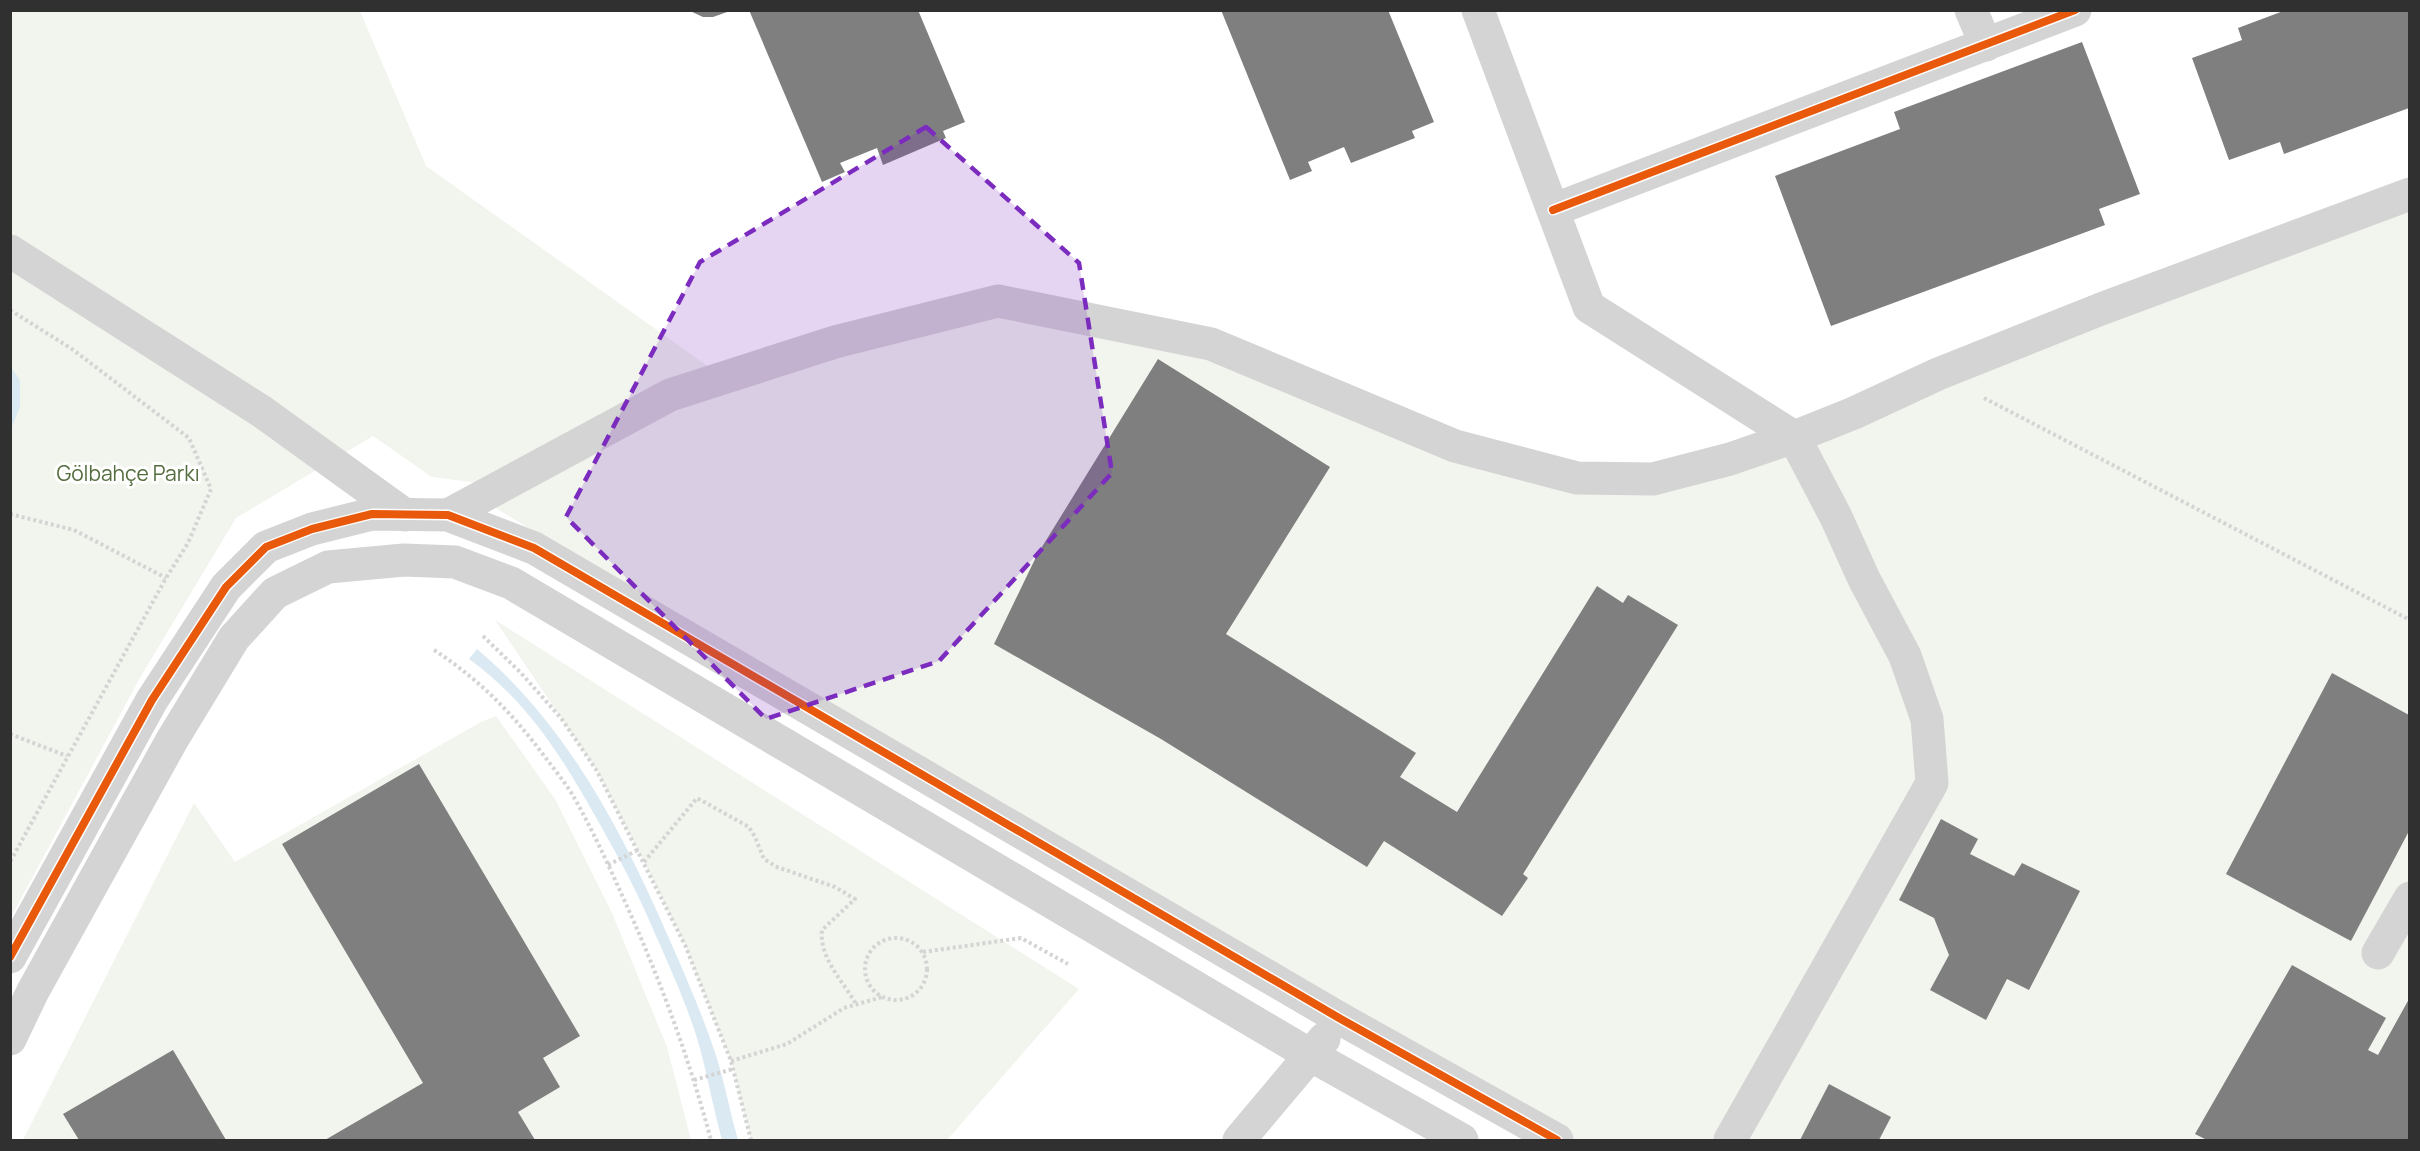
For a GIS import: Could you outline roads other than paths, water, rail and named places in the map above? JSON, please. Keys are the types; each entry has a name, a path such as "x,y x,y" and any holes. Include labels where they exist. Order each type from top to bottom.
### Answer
{"street":[{"path":"1478,10 1589,307 1794,437 1905,656 1927,719 1932,783 1730,1140"},
{"path":"1971,10 1986,45"},
{"path":"1553,210 2075,10"},
{"path":"448,515 670,394 835,342 998,301 1211,345 1455,446 1577,478 1653,479 1730,459 1794,437 1854,413 1938,374 2112,305 2409,194"},
{"path":"10,250 261,411 405,515"},
{"path":"10,957 152,700 226,587 266,547 312,529 372,514 448,515 534,548 1339,1018 1557,1140"},
{"path":"10,1039 33,992 172,741 234,638 275,593 328,567 404,560 455,562 511,584 1312,1056 1462,1140"},
{"path":"2378,953 2409,898"},
{"path":"1239,1140 1312,1056 1339,1018"}],"park label":[{"name":"Gölbahçe Parkı","path":"128,474"}]}
